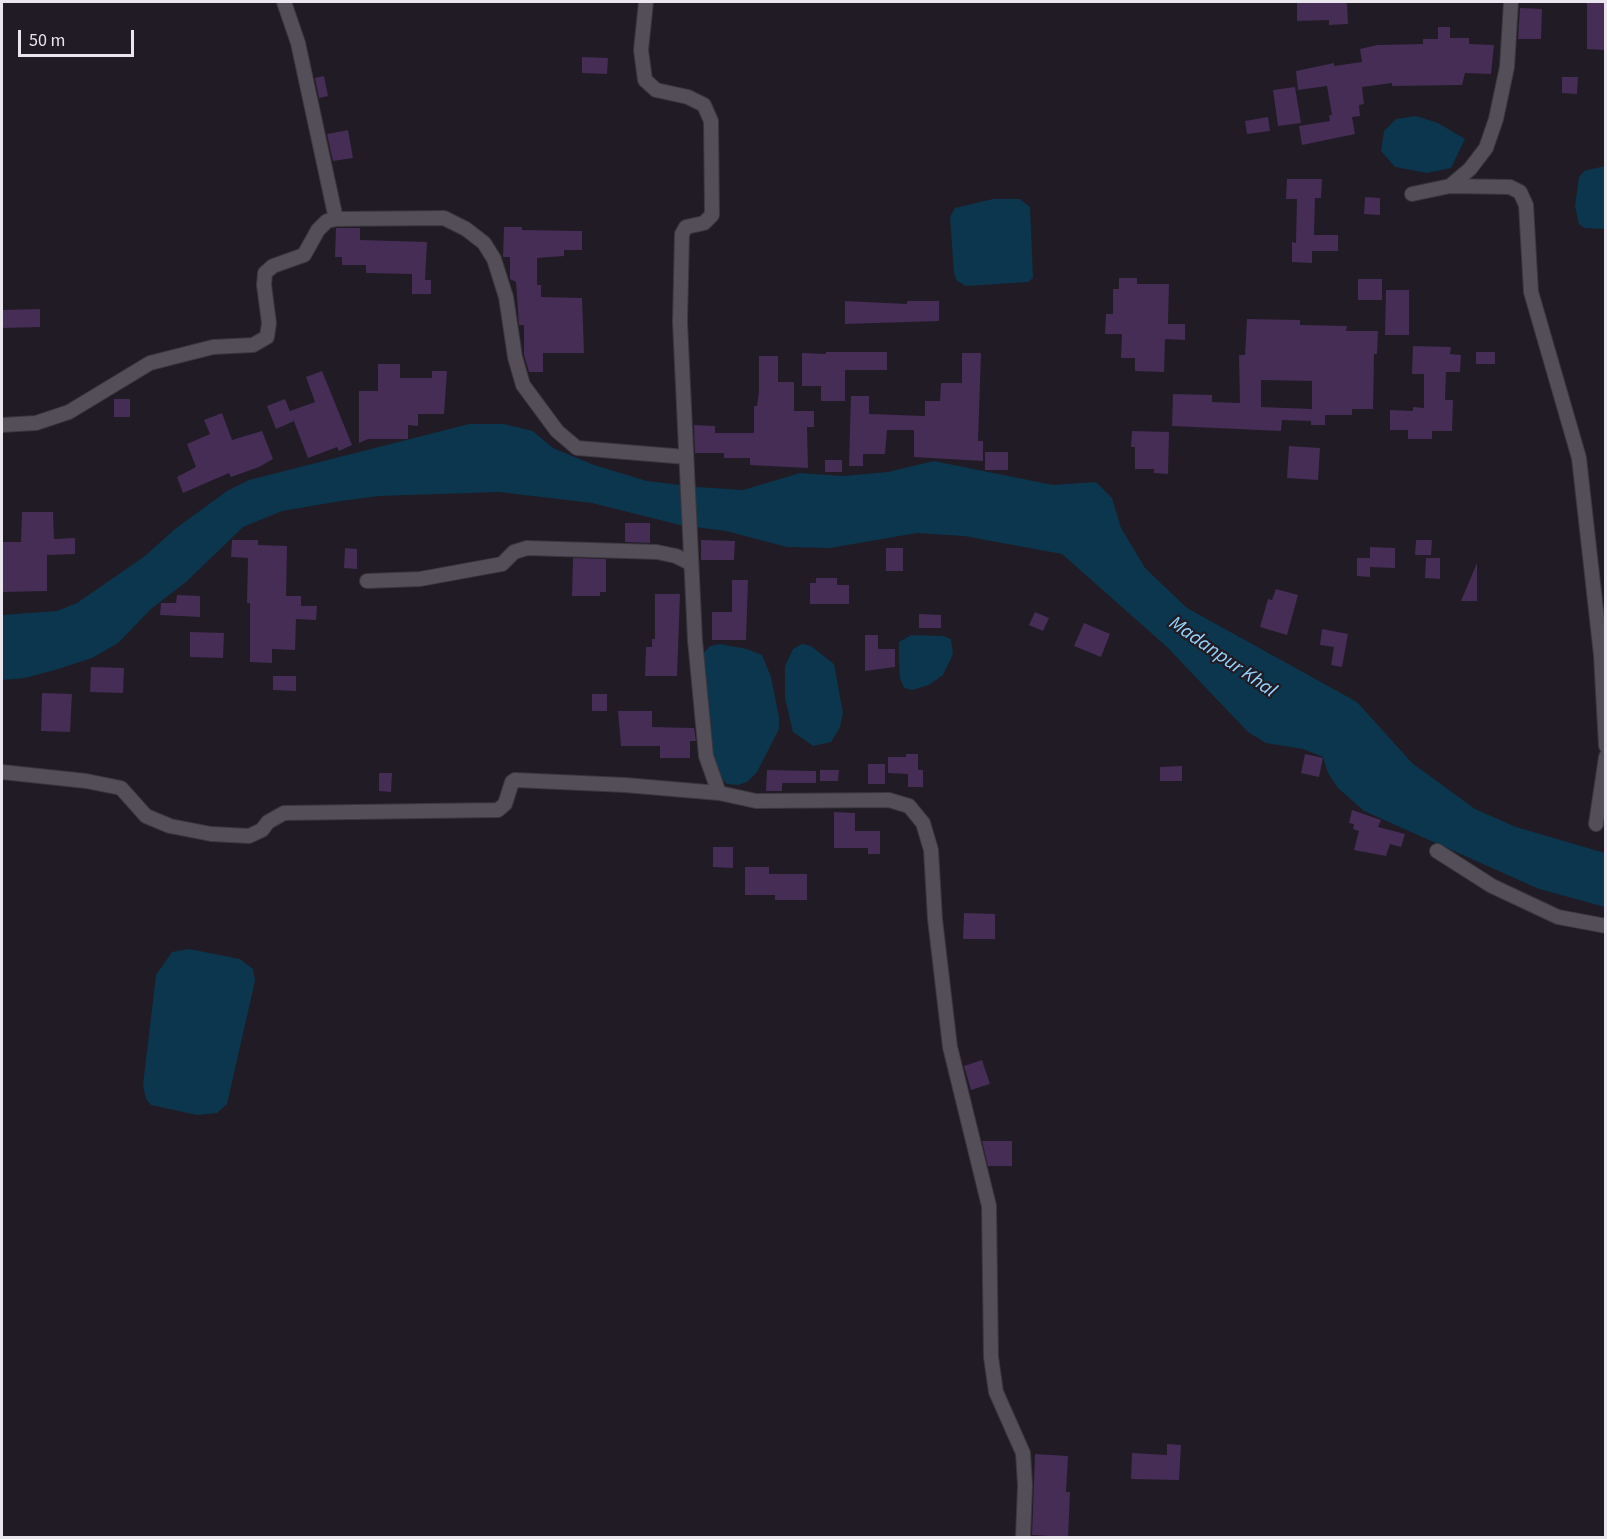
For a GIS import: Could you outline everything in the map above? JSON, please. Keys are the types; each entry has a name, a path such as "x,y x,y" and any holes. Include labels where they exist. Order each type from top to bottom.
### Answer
{"street":[{"path":"284,2 298,43 336,219"},
{"path":"646,2 641,50 645,80 656,90 688,97 704,105 711,121 712,215 704,223 686,227 682,234 681,371 691,537 690,563 706,756 718,793"},
{"path":"1450,186 1470,169 1481,155 1496,120 1507,67 1511,2"},
{"path":"1412,194 1450,186 1510,187 1521,192 1526,205 1531,292 1579,458 1601,655 1605,746"},
{"path":"2,425 36,423 69,412 150,363 213,347 253,345 267,337 270,323 264,285 265,273 273,266 304,255 318,230 327,221 444,218 466,229 484,243 494,259 506,297 515,357 523,385 556,431 577,448 686,458"},
{"path":"367,581 420,579 502,564 514,552 527,548 647,551 666,553 690,563"},
{"path":"1596,824 1605,757"},
{"path":"2,772 86,781 121,788 146,816 170,826 211,834 249,836 262,830 268,822 284,813 498,810 505,804 512,782 516,780 625,785 718,793 756,801 889,800 909,806 923,823 931,850 936,928 950,1047 989,1206 991,1357 996,1392 1023,1453 1025,1485 1023,1538"},
{"path":"1437,851 1492,886 1558,917 1605,926"}],"water":[{"path":"1416,116 1438,123 1465,139 1451,168 1427,173 1395,167 1381,151 1384,131 1396,119"},
{"path":"1605,166 1605,229 1584,228 1579,224 1575,206 1579,177 1584,171"},
{"path":"993,199 1020,199 1030,207 1033,278 1028,282 966,286 957,281 954,273 950,217 955,208"},
{"name":"Madanpur Khal","path":"469,424 504,424 533,431 553,448 594,465 647,481 697,487 743,490 800,473 842,476 888,472 934,461 1053,485 1096,482 1112,498 1121,528 1145,568 1187,608 1357,702 1412,763 1475,809 1516,827 1605,853 1605,907 1539,889 1364,811 1338,788 1328,773 1323,757 1303,749 1266,743 1248,732 1166,646 1062,554 964,536 917,533 830,548 787,547 726,531 680,525 592,503 499,492 379,496 341,501 282,511 243,527 186,582 151,609 118,643 92,658 55,670 25,678 2,680 2,615 57,611 77,603 145,556 175,529 227,491 249,480"},
{"path":"911,635 943,636 951,639 953,654 943,675 929,685 912,690 904,688 900,678 899,662 899,642"},
{"path":"720,644 747,649 762,655 771,677 779,717 779,729 757,772 747,782 738,785 727,784 713,769 703,654 710,646"},
{"path":"802,644 811,646 834,664 843,713 840,727 831,742 813,746 793,732 785,698 785,666 793,649"},
{"path":"189,949 240,959 253,969 255,981 227,1104 217,1113 197,1115 151,1105 146,1099 143,1085 156,975 172,952"}],"building":[{"path":"1297,2 1347,3 1348,24 1329,25 1329,20 1297,21"},
{"path":"1587,2 1605,2 1605,50 1587,49"},
{"path":"1520,8 1542,9 1541,39 1518,39"},
{"path":"1438,27 1450,27 1450,38 1469,38 1469,44 1494,45 1491,74 1465,73 1462,85 1392,86 1392,83 1362,87 1364,104 1359,105 1360,116 1352,117 1355,134 1302,145 1299,126 1330,121 1329,115 1332,115 1327,86 1298,90 1296,71 1334,63 1334,66 1362,62 1360,49 1377,45 1423,44 1423,39 1438,39"},
{"path":"582,57 608,58 607,74 582,73"},
{"path":"324,76 328,96 319,98 315,78"},
{"path":"1562,77 1578,77 1577,94 1562,93"},
{"path":"1295,87 1301,123 1278,126 1273,90"},
{"path":"1268,117 1270,131 1247,134 1245,121"},
{"path":"348,130 353,158 333,161 327,134"},
{"path":"1287,179 1322,179 1321,198 1315,198 1314,235 1338,235 1338,251 1312,251 1312,263 1292,262 1292,242 1296,243 1297,199 1286,199"},
{"path":"1365,197 1380,198 1380,215 1364,214"},
{"path":"504,227 522,227 522,230 582,231 582,250 564,250 564,256 537,258 537,285 541,285 541,297 582,298 584,353 543,353 543,372 529,372 524,355 524,325 519,325 516,282 510,279 510,257 503,257"},
{"path":"336,228 360,228 360,240 427,242 425,280 431,280 431,294 412,294 412,274 366,273 366,265 342,265 342,257 335,257"},
{"path":"1119,278 1137,278 1137,284 1169,284 1168,324 1185,324 1185,340 1165,339 1164,372 1135,371 1135,358 1121,358 1122,334 1105,334 1106,314 1113,314 1113,289 1119,289"},
{"path":"1358,279 1382,279 1382,300 1358,300"},
{"path":"1386,290 1409,290 1409,335 1385,335"},
{"path":"845,301 907,304 907,301 939,301 939,321 845,324"},
{"path":"40,309 40,327 2,328 2,310"},
{"path":"1247,319 1300,320 1300,325 1347,326 1346,331 1378,331 1377,354 1374,354 1373,409 1352,409 1352,415 1325,415 1325,425 1311,425 1311,421 1282,420 1281,431 1172,426 1173,394 1212,395 1212,402 1240,403 1239,355 1245,355","holes":["1261,380 1312,381 1312,409 1261,407"]},
{"path":"1413,346 1451,347 1450,354 1461,355 1460,372 1446,372 1445,400 1453,400 1452,431 1432,431 1432,439 1408,439 1408,430 1390,430 1390,410 1413,411 1413,407 1424,408 1424,374 1412,374"},
{"path":"826,352 887,352 887,370 845,370 845,401 821,401 821,386 802,386 802,353 826,354"},
{"path":"1476,352 1495,352 1495,364 1476,364"},
{"path":"962,353 981,353 978,441 983,441 983,461 914,457 914,430 887,430 885,454 863,454 863,466 849,466 851,396 869,396 869,414 925,416 925,401 940,401 941,383 962,383"},
{"path":"759,356 778,356 778,382 794,382 794,411 814,411 814,427 807,427 808,468 750,465 750,458 724,458 724,453 695,453 694,425 715,426 715,433 754,433 754,406 757,406 759,391"},
{"path":"378,364 400,364 400,378 432,378 432,371 447,371 444,414 418,414 418,426 408,425 408,439 368,439 359,443 359,391 378,391"},
{"path":"322,371 352,445 339,451 337,447 308,458 290,411 315,402 306,377"},
{"path":"114,399 130,399 130,417 114,417"},
{"path":"285,399 294,421 276,429 267,406"},
{"path":"222,413 232,440 262,431 273,459 259,467 231,477 229,473 183,493 177,477 196,467 187,444 210,434 204,420"},
{"path":"1132,431 1169,432 1168,474 1154,473 1154,469 1135,469 1135,447 1131,447"},
{"path":"1289,446 1320,448 1318,480 1287,478"},
{"path":"985,452 1008,452 1008,470 985,470"},
{"path":"825,460 842,460 842,472 825,472"},
{"path":"22,512 53,512 54,539 75,538 75,554 47,555 47,591 2,592 2,542 21,542"},
{"path":"625,523 650,523 650,543 625,542"},
{"path":"232,540 258,540 258,545 287,546 286,596 301,596 301,606 317,606 316,620 296,619 295,650 272,649 272,663 250,662 250,603 247,603 248,558 231,557"},
{"path":"701,540 735,541 734,560 701,560"},
{"path":"1416,540 1432,540 1431,555 1415,555"},
{"path":"1370,547 1395,548 1395,568 1370,567 1370,577 1357,576 1357,558 1370,558"},
{"path":"345,548 357,549 357,569 344,568"},
{"path":"886,548 903,548 903,571 886,571"},
{"path":"573,558 606,559 606,592 600,592 600,596 572,596"},
{"path":"1426,558 1440,558 1440,579 1425,578"},
{"path":"1477,563 1477,601 1461,601"},
{"path":"816,578 837,578 837,585 849,585 849,604 810,604 810,583 816,583"},
{"path":"732,580 748,580 746,640 712,640 712,612 732,612"},
{"path":"1276,589 1298,595 1287,635 1260,627 1268,599 1272,600"},
{"path":"655,594 680,594 677,676 645,676 646,647 652,647 652,639 655,639"},
{"path":"177,595 200,596 200,617 160,615 161,603 176,603"},
{"path":"1035,612 1049,618 1043,631 1029,625"},
{"path":"919,614 941,615 941,628 919,628"},
{"path":"1084,623 1110,634 1101,657 1074,646"},
{"path":"1322,629 1348,634 1342,667 1331,665 1334,647 1320,645"},
{"path":"190,632 224,633 223,658 190,657"},
{"path":"865,635 878,635 878,649 895,649 895,667 865,671"},
{"path":"91,667 124,668 123,693 90,692"},
{"path":"273,676 296,676 296,691 273,690"},
{"path":"42,693 72,694 70,732 41,731"},
{"path":"592,694 607,694 607,711 592,711"},
{"path":"618,711 652,711 652,727 694,728 696,741 690,741 690,758 660,758 660,746 621,746"},
{"path":"906,754 918,754 918,770 923,770 923,787 908,787 908,774 888,773 888,757 906,757"},
{"path":"1305,754 1323,758 1319,777 1301,773"},
{"path":"868,764 885,764 885,784 868,784"},
{"path":"1182,766 1182,781 1160,781 1160,767"},
{"path":"767,770 816,771 816,783 782,783 782,791 766,791"},
{"path":"820,770 839,770 838,781 820,781"},
{"path":"379,773 392,773 391,792 379,791"},
{"path":"1352,810 1381,820 1378,827 1405,834 1401,847 1390,844 1386,856 1354,850 1359,831 1353,829 1354,824 1349,823"},
{"path":"834,812 855,813 855,831 880,831 880,854 868,854 868,848 834,848"},
{"path":"713,847 733,847 733,868 713,867"},
{"path":"745,867 769,867 769,874 807,874 807,900 775,900 775,895 745,895"},
{"path":"964,913 995,914 995,939 963,939"},
{"path":"982,1060 990,1084 971,1090 964,1066"},
{"path":"982,1141 1012,1141 1012,1166 988,1166"},
{"path":"1167,1444 1181,1445 1179,1480 1131,1479 1132,1453 1167,1455"},
{"path":"1035,1454 1068,1456 1066,1492 1070,1492 1068,1537 1032,1535"}]}
